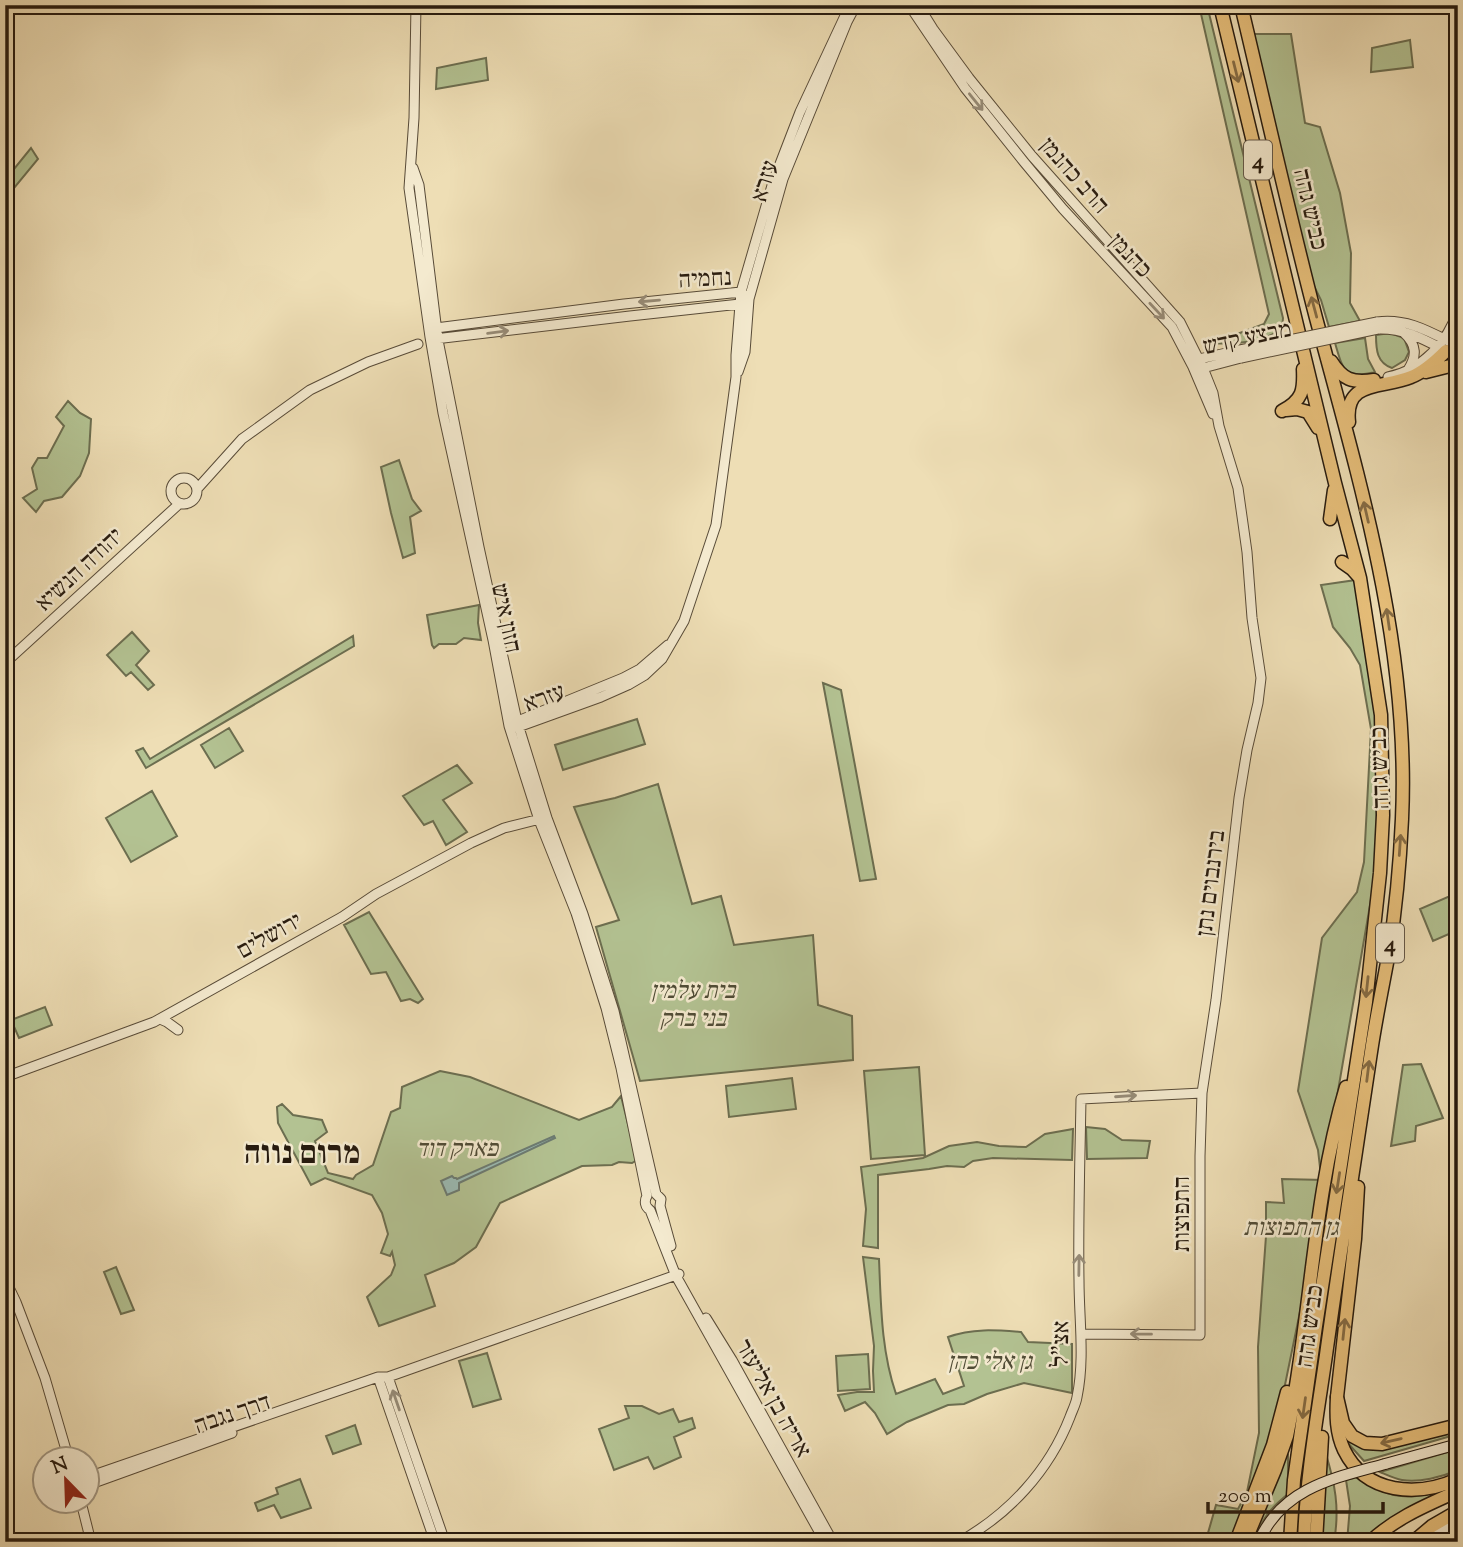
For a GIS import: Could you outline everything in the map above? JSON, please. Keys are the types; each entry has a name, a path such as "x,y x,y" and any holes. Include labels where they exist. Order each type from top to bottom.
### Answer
{"highway":[{"name":"כביש גהה","path":"1220,5 1360,578 1381,715 1383,815 1380,873 1366,1002 1310,1364 1294,1480 1290,1542"},
{"name":"כביש גהה","path":"1241,5 1305,275 1352,449 1386,600 1398,688 1402,774 1398,877 1390,947 1371,1050 1315,1425 1304,1542"},
{"path":"1352,449 1348,415 1353,396 1365,388 1398,382 1428,367 1452,343"},
{"path":"1303,347 1302,391 1299,400 1282,411 1297,409 1308,412 1319,429 1328,452"},
{"path":"1325,349 1338,371 1348,379 1362,382 1388,377"},
{"path":"1410,374 1458,365"},
{"path":"1330,519 1335,483"},
{"path":"1342,562 1360,578"},
{"path":"1245,1542 1287,1436 1330,1156 1341,1104 1359,1043"},
{"path":"1365,1100 1337,1397 1337,1426 1343,1448 1356,1467 1383,1485 1406,1490 1433,1488 1458,1479"},
{"path":"1236,1542 1279,1426 1308,1296"},
{"path":"1316,1542 1332,1308"},
{"path":"1337,1397 1346,1429 1365,1443 1382,1444 1458,1425"},
{"path":"1370,1542 1392,1523 1458,1492"},
{"path":"1413,1542 1432,1526 1458,1511"}],"main road":[{"path":"1259,1540 1272,1516 1296,1496 1333,1479 1458,1444"},
{"path":"1422,1542 1458,1522"}],"street":[{"name":"חזון איש","path":"416,5 410,196 434,339 443,413 492,640 543,819 576,913 624,1067 652,1195"},
{"name":"עזרא","path":"741,292 773,182 800,113 850,5"},
{"name":"עזרא","path":"515,725 640,669 674,639 684,621 716,525 736,377 739,318 783,179 856,5"},
{"name":"כהנמן","path":"909,5 965,88 1063,209 1172,327 1198,365"},
{"name":"הרב כהנמן","path":"918,5 974,84 1032,156 1180,322 1198,365 1238,488 1261,678"},
{"name":"חזון איש","path":"412,163 419,185 436,328"},
{"name":"נחמיה","path":"434,339 745,302 741,292 436,328"},
{"name":"עזרא","path":"736,377 745,352 745,302"},
{"path":"726,306 736,312 739,318"},
{"path":"1427,331 1447,327 1456,315"},
{"path":"1452,343 1456,315"},
{"name":"מבצע קדש","path":"1198,365 1403,321 1452,343"},
{"name":"מבצע קדש","path":"1377,325 1452,343"},
{"path":"434,339 436,328"},
{"path":"1388,377 1410,374 1414,361 1415,350 1410,338 1400,330"},
{"path":"197,489 242,439 310,390 368,362 418,344"},
{"path":"184,478 195,484 197,489 196,497 191,503 183,505 172,497 171,493 173,484 184,478"},
{"name":"יהודה הנשיא","path":"5,663 179,504"},
{"name":"בירנבוים נתן","path":"1202,1093 1216,1000 1239,798 1261,678"},
{"name":"ירושלים","path":"5,1077 160,1018 342,917 376,894 471,843 504,828 543,819"},
{"path":"160,1018 178,1030"},
{"name":"אצ\"ל","path":"959,1542 992,1521 1014,1502 1051,1458 1077,1399 1081,1365 1081,1099 1202,1093"},
{"name":"התפוצות","path":"1081,1334 1200,1335 1202,1093"},
{"path":"655,1208 661,1199 652,1195 645,1204 655,1208 678,1275"},
{"name":"דרך נגבה","path":"102,1480 678,1275"},
{"name":"אריה בן אליעזר","path":"678,1275 825,1542"},
{"name":"אריה בן אליעזר","path":"678,1275 732,1360 833,1542"},
{"path":"5,1279 45,1378 65,1446"},
{"path":"382,1379 435,1542"},
{"path":"382,1379 445,1542"},
{"name":"דרך נגבה","path":"102,1472 382,1379"},
{"path":"84,1516 91,1542"}],"green space":[{"path":"1199,5 1207,5 1283,318 1282,328 1275,333 1240,343 1213,343 1264,324 1269,314"},
{"path":"1252,34 1291,34 1305,123 1320,127 1340,193 1351,253 1350,303 1360,321 1329,327 1321,300 1308,274"},
{"path":"1410,40 1413,67 1371,72 1372,48"},
{"path":"486,58 488,80 436,89 437,68"},
{"path":"31,148 38,159 5,199 5,180"},
{"path":"1390,333 1404,338 1409,352 1405,360 1392,368 1380,359 1376,341 1376,335"},
{"path":"1365,338 1368,359 1375,372 1357,375 1346,371 1335,343"},
{"path":"68,401 91,419 89,453 80,476 62,497 44,501 36,512 23,498 37,489 32,468 38,458 47,458 64,426 56,417"},
{"path":"399,460 412,499 421,511 410,517 415,553 403,558 381,467"},
{"path":"1356,580 1375,705 1377,834 1374,882 1321,1176 1318,1150 1298,1091 1322,938 1357,892 1364,862 1371,729 1360,665 1333,627 1321,585"},
{"path":"479,605 481,640 464,638 456,644 439,644 434,648 427,615"},
{"path":"132,632 149,651 136,665 154,685 148,690 131,672 126,676 107,655"},
{"path":"353,636 354,646 146,768 136,751 143,748 150,759"},
{"path":"823,683 841,690 876,879 860,881"},
{"path":"637,719 645,744 563,770 555,745"},
{"path":"229,728 243,751 215,768 201,745"},
{"path":"457,765 472,783 443,800 467,832 446,845 433,821 424,825 403,796"},
{"name":"בית עלמין בני ברק","path":"658,784 692,904 721,896 734,945 813,935 818,1005 852,1016 853,1060 640,1081 596,927 619,920 574,807 615,798"},
{"path":"152,791 177,836 131,862 106,818"},
{"path":"1450,896 1458,914 1458,930 1433,941 1420,909"},
{"path":"369,912 423,999 418,1003 410,999 401,1001 386,972 371,974 344,925"},
{"path":"45,1007 52,1025 19,1038 11,1020"},
{"path":"1421,1064 1443,1118 1416,1126 1415,1141 1391,1146 1403,1065"},
{"path":"919,1067 925,1155 871,1159 864,1071"},
{"name":"פארק דוד","path":"440,1071 470,1077 579,1120 612,1107 621,1096 637,1160 632,1163 582,1166 500,1203 476,1247 454,1263 425,1275 435,1306 379,1326 367,1297 391,1275 395,1265 392,1252 390,1256 381,1253 388,1234 382,1213 372,1195 325,1178 311,1185 278,1123 277,1107 282,1104 293,1115 322,1120 327,1132 315,1141 328,1173 353,1179 373,1165 391,1112 400,1108 402,1087"},
{"path":"792,1078 796,1109 729,1117 726,1086"},
{"path":"1086,1127 1105,1129 1122,1140 1150,1141 1147,1158 1087,1159"},
{"path":"1073,1129 1072,1160 993,1158 973,1161 964,1167 947,1166 878,1175 878,1248 863,1246 866,1209 861,1167 923,1158 949,1146 977,1142 1026,1147 1045,1134"},
{"name":"גן התפוצות","path":"1282,1179 1324,1180 1310,1263 1279,1414 1233,1542 1213,1542 1208,1533 1216,1505 1238,1509 1247,1492 1259,1433 1258,1347 1266,1202 1284,1203"},
{"name":"גן אלי כהן","path":"863,1257 879,1259 885,1344 896,1394 935,1379 943,1394 964,1386 948,1337 984,1330 1021,1332 1028,1342 1072,1344 1072,1393 1024,1383 964,1404 948,1405 907,1422 887,1434 865,1402 845,1411 838,1395 874,1392 874,1346"},
{"path":"116,1267 134,1310 121,1314 104,1272"},
{"path":"487,1353 501,1399 473,1407 459,1361"},
{"path":"868,1354 870,1389 838,1391 836,1356"},
{"path":"625,1406 642,1406 659,1414 673,1409 679,1422 692,1418 695,1428 674,1437 681,1457 654,1469 648,1457 614,1470 599,1429 629,1418"},
{"path":"355,1425 361,1444 333,1454 326,1436"},
{"path":"1458,1428 1458,1434 1364,1461 1346,1441 1342,1430 1354,1443"},
{"path":"1458,1449 1458,1470 1445,1475 1409,1481 1380,1472"},
{"path":"1325,1451 1336,1496 1334,1542 1321,1542"},
{"path":"1288,1455 1288,1494 1271,1510 1253,1542 1249,1542 1283,1458"},
{"path":"1358,1477 1377,1489 1395,1495 1439,1494 1398,1515 1362,1542 1347,1542 1350,1506 1346,1480"},
{"path":"300,1479 311,1508 281,1518 274,1505 258,1511 255,1503 278,1494 276,1488"}],"water":[{"path":"554,1136 555,1138 459,1183 459,1190 447,1195 441,1181 452,1176 457,1179"}],"district":[{"name":"מרום נווה","path":"302,1152"}]}
